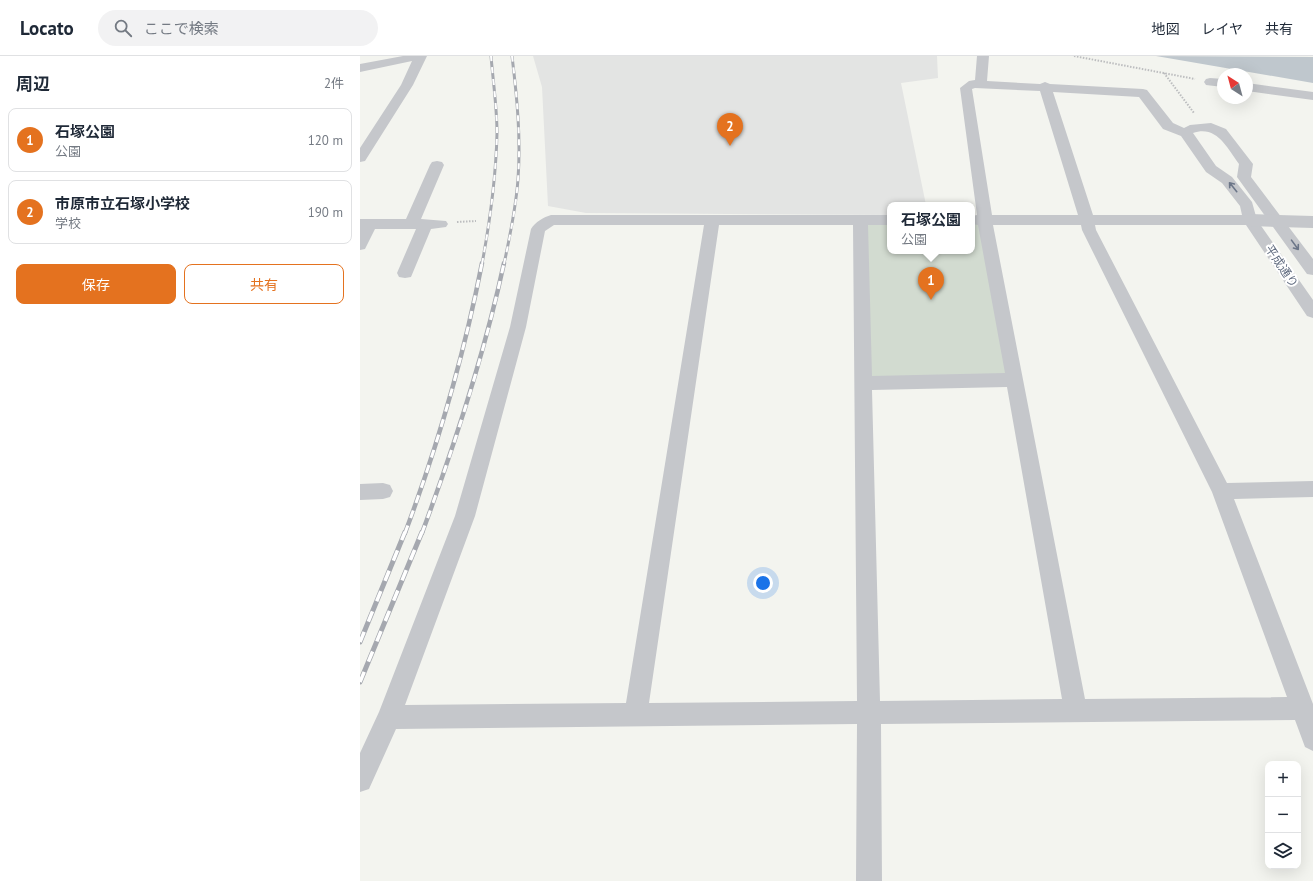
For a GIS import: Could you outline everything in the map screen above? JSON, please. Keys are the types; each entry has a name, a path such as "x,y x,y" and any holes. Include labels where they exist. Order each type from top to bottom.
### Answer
{"street":[{"path":"360,68 420,56"},
{"path":"360,158 407,85 420,56"},
{"path":"981,84 983,56"},
{"path":"1210,82 1217,83"},
{"path":"1076,710 1014,380 978,220 966,88 973,84 981,84 1143,92 1168,126 1189,131"},
{"path":"1045,86 1089,230 1221,491 1303,708 1313,739"},
{"path":"1253,88 1313,96"},
{"name":"平成通り","path":"1313,270 1244,177 1246,164 1222,132 1211,127 1189,131 1211,169 1227,180 1247,205 1250,220 1313,312"},
{"path":"411,224 436,165"},
{"path":"360,780 389,717 465,516 518,327 538,229 551,220 887,220"},
{"path":"860,220 870,712 869,881"},
{"path":"978,220 1250,220 1313,222"},
{"path":"636,714 712,221"},
{"path":"360,245 365,224 433,224 405,273"},
{"path":"863,383 1014,380"},
{"path":"1221,491 1313,490"},
{"path":"360,492 383,491"},
{"path":"389,717 1303,708"}],"path":[{"path":"1074,56 1210,82"},
{"path":"1164,73 1198,118 1189,131"}],"shaded area":[{"path":"533,56 937,56 938,78 901,83 925,202 887,202 887,215 586,213 548,206 542,87"},
{"path":"1156,56 1313,57 1313,83 1253,73 1253,68 1226,68"},
{"path":"864,223 887,223 887,254 975,254 975,223 981,223 1009,376 868,379"}],"railway":[{"path":"482,264 492,199 497,133 491,56"},
{"path":"504,264 511,232 519,164 518,118 512,56"},
{"path":"405,533 449,400 467,332 482,263"},
{"path":"422,533 468,400 504,263"},
{"path":"360,642 405,532"},
{"path":"360,682 422,532"}],"place":[{"name":"市原市立石塚小学校","path":"730,146"},
{"name":"石塚公園","path":"931,300"}]}
